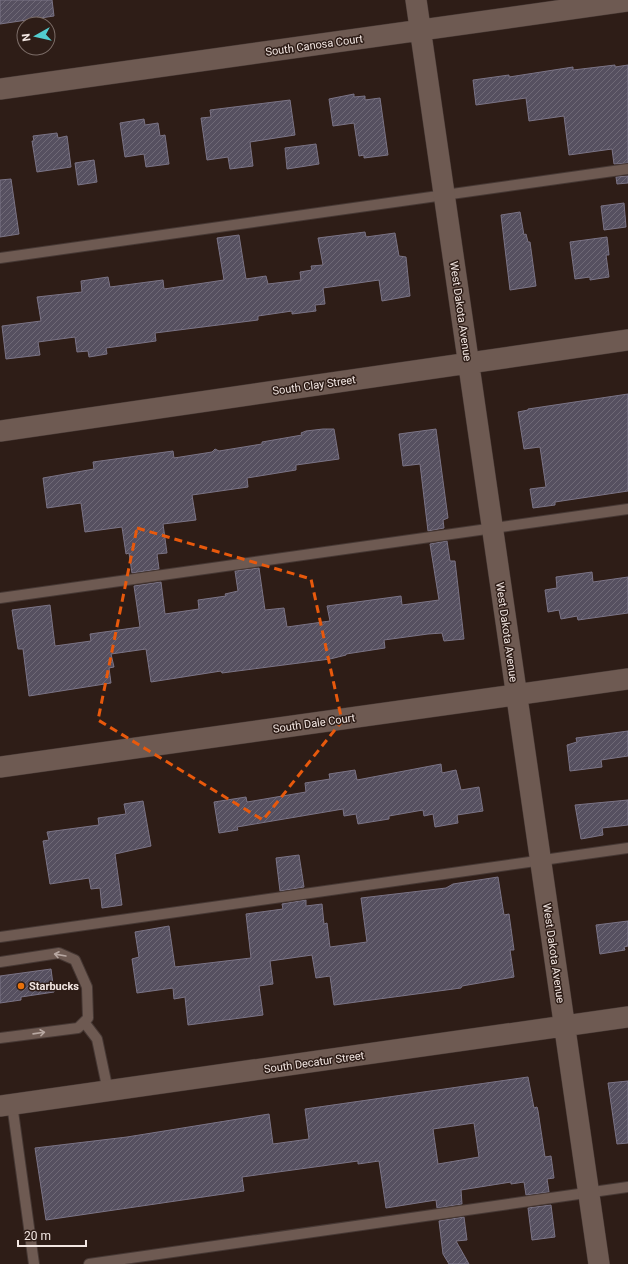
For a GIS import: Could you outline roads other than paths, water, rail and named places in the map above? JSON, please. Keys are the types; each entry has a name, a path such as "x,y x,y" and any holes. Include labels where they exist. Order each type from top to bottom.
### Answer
{"street":[{"name":"West Dakota Avenue","path":"416,0 599,1264"},
{"name":"South Canosa Court","path":"0,89 628,1"},
{"name":"South Clay Street","path":"0,431 628,340"},
{"name":"South Dale Court","path":"0,768 628,679"},
{"name":"South Decatur Street","path":"6,1105 628,1017"}],"lane":[{"path":"0,258 628,169"},
{"path":"0,598 628,509"},
{"path":"0,937 628,848"},
{"path":"0,962 59,953 75,960 87,987 88,1018 78,1028 0,1038"},
{"path":"84,1022 97,1040 108,1091"},
{"path":"6,1105 34,1264"},
{"path":"89,1264 628,1187"}],"place":[{"name":"Starbucks","path":"21,986"}]}
